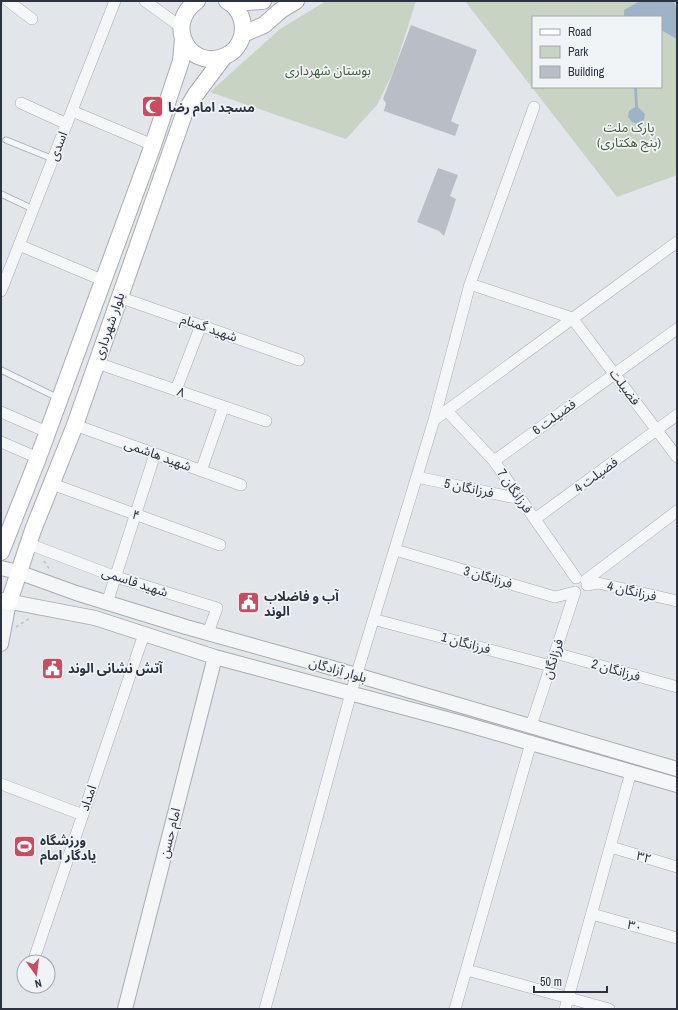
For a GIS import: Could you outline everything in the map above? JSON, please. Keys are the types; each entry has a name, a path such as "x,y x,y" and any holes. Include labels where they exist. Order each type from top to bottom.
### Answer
{"main road":[{"path":"197,1 190,6 182,27 188,48 195,54 204,58 214,60 223,58"},
{"path":"229,2 263,1"},
{"path":"229,2 239,12 243,23 243,34 264,25 281,10 296,1"},
{"name":"بلوار شهرداری","path":"1,552 48,432 102,280 153,145 181,61 182,27"},
{"name":"بلوار شهرداری","path":"5,601 18,572 75,426 184,114 196,94 223,58 232,52 239,44 243,34"}],"street":[{"path":"8,1 32,19"},
{"name":"اسدی","path":"2,287 115,1"},
{"path":"145,1 182,27 190,1"},
{"path":"21,102 67,124"},
{"path":"265,1009 356,675 434,420 470,284 534,107"},
{"path":"72,111 153,145"},
{"path":"434,420 677,242"},
{"path":"19,245 102,280"},
{"path":"470,284 572,318"},
{"name":"شهید گمنام","path":"119,297 299,360"},
{"name":"فضیلت","path":"572,318 677,457"},
{"path":"176,390 201,325"},
{"name":"فضیلت 6","path":"494,461 677,329"},
{"name":"۸","path":"97,363 223,408 266,421"},
{"path":"201,471 223,408"},
{"name":"فرزانگان 7","path":"447,411 494,461 520,499 583,581"},
{"path":"1,412 48,432"},
{"name":"فضیلت 4","path":"535,519 677,415"},
{"name":"شهید هاشمی","path":"75,426 241,485"},
{"path":"1,442 38,458"},
{"path":"107,603 155,454"},
{"name":"فرزانگان 5","path":"417,477 520,499"},
{"name":"۴","path":"52,484 220,545"},
{"path":"583,581 677,511"},
{"name":"شهید قاسمی","path":"29,544 116,577 217,608 208,633"},
{"name":"فرزانگان 3","path":"402,552 556,597 575,592"},
{"name":"بلوار آزادگان","path":"1,568 18,572 107,603 677,769"},
{"name":"فرزانگان","path":"532,726 575,592 572,587 572,582 583,581"},
{"name":"فرزانگان 4","path":"583,581 676,600"},
{"path":"1,644 5,601"},
{"name":"بلوار آزادگان","path":"5,601 95,618 215,657 351,693 677,785"},
{"name":"فرزانگان 1","path":"380,621 551,666"},
{"name":"امداد","path":"36,954 144,634"},
{"name":"فرزانگان 2","path":"555,653 677,687"},
{"name":"امام حسن","path":"125,1009 215,657"},
{"path":"455,1009 531,743"},
{"path":"566,1009 631,772"},
{"path":"1,784 83,815"},
{"name":"۳۲","path":"611,847 677,867"},
{"name":"۳۰","path":"592,914 677,938"},
{"path":"467,970 609,1009"}],"lane":[{"path":"6,140 53,159"},
{"path":"1,194 33,209"},
{"path":"1,370 59,398"}],"green space":[{"name":"بوستان شهرداری","path":"326,1 416,1 394,70 377,105 346,139 210,92 280,29"},
{"name":"پارک ملت (پنج هکتاری)","path":"465,1 677,1 677,175 617,197 532,88 662,88 662,16 532,16 532,87"}],"water":[{"path":"640,1 674,1 677,12 677,39 662,31 662,16 624,16 624,10"},
{"path":"634,88 637,88 638,107 645,114 644,120 638,124 632,122 628,117 629,111 635,107"}],"building":[{"path":"411,25 477,50 451,121 459,125 455,136 384,111 386,103 383,99"},
{"path":"438,168 458,175 450,196 456,199 444,236 439,231 417,222"}],"place":[{"name":"مسجد امام رضا","path":"152,107"},
{"name":"آب و فاضلاب الوند","path":"248,603"},
{"name":"آتش نشانی الوند","path":"53,668"},
{"name":"ورزشگاه یادگار امام","path":"24,847"}]}
